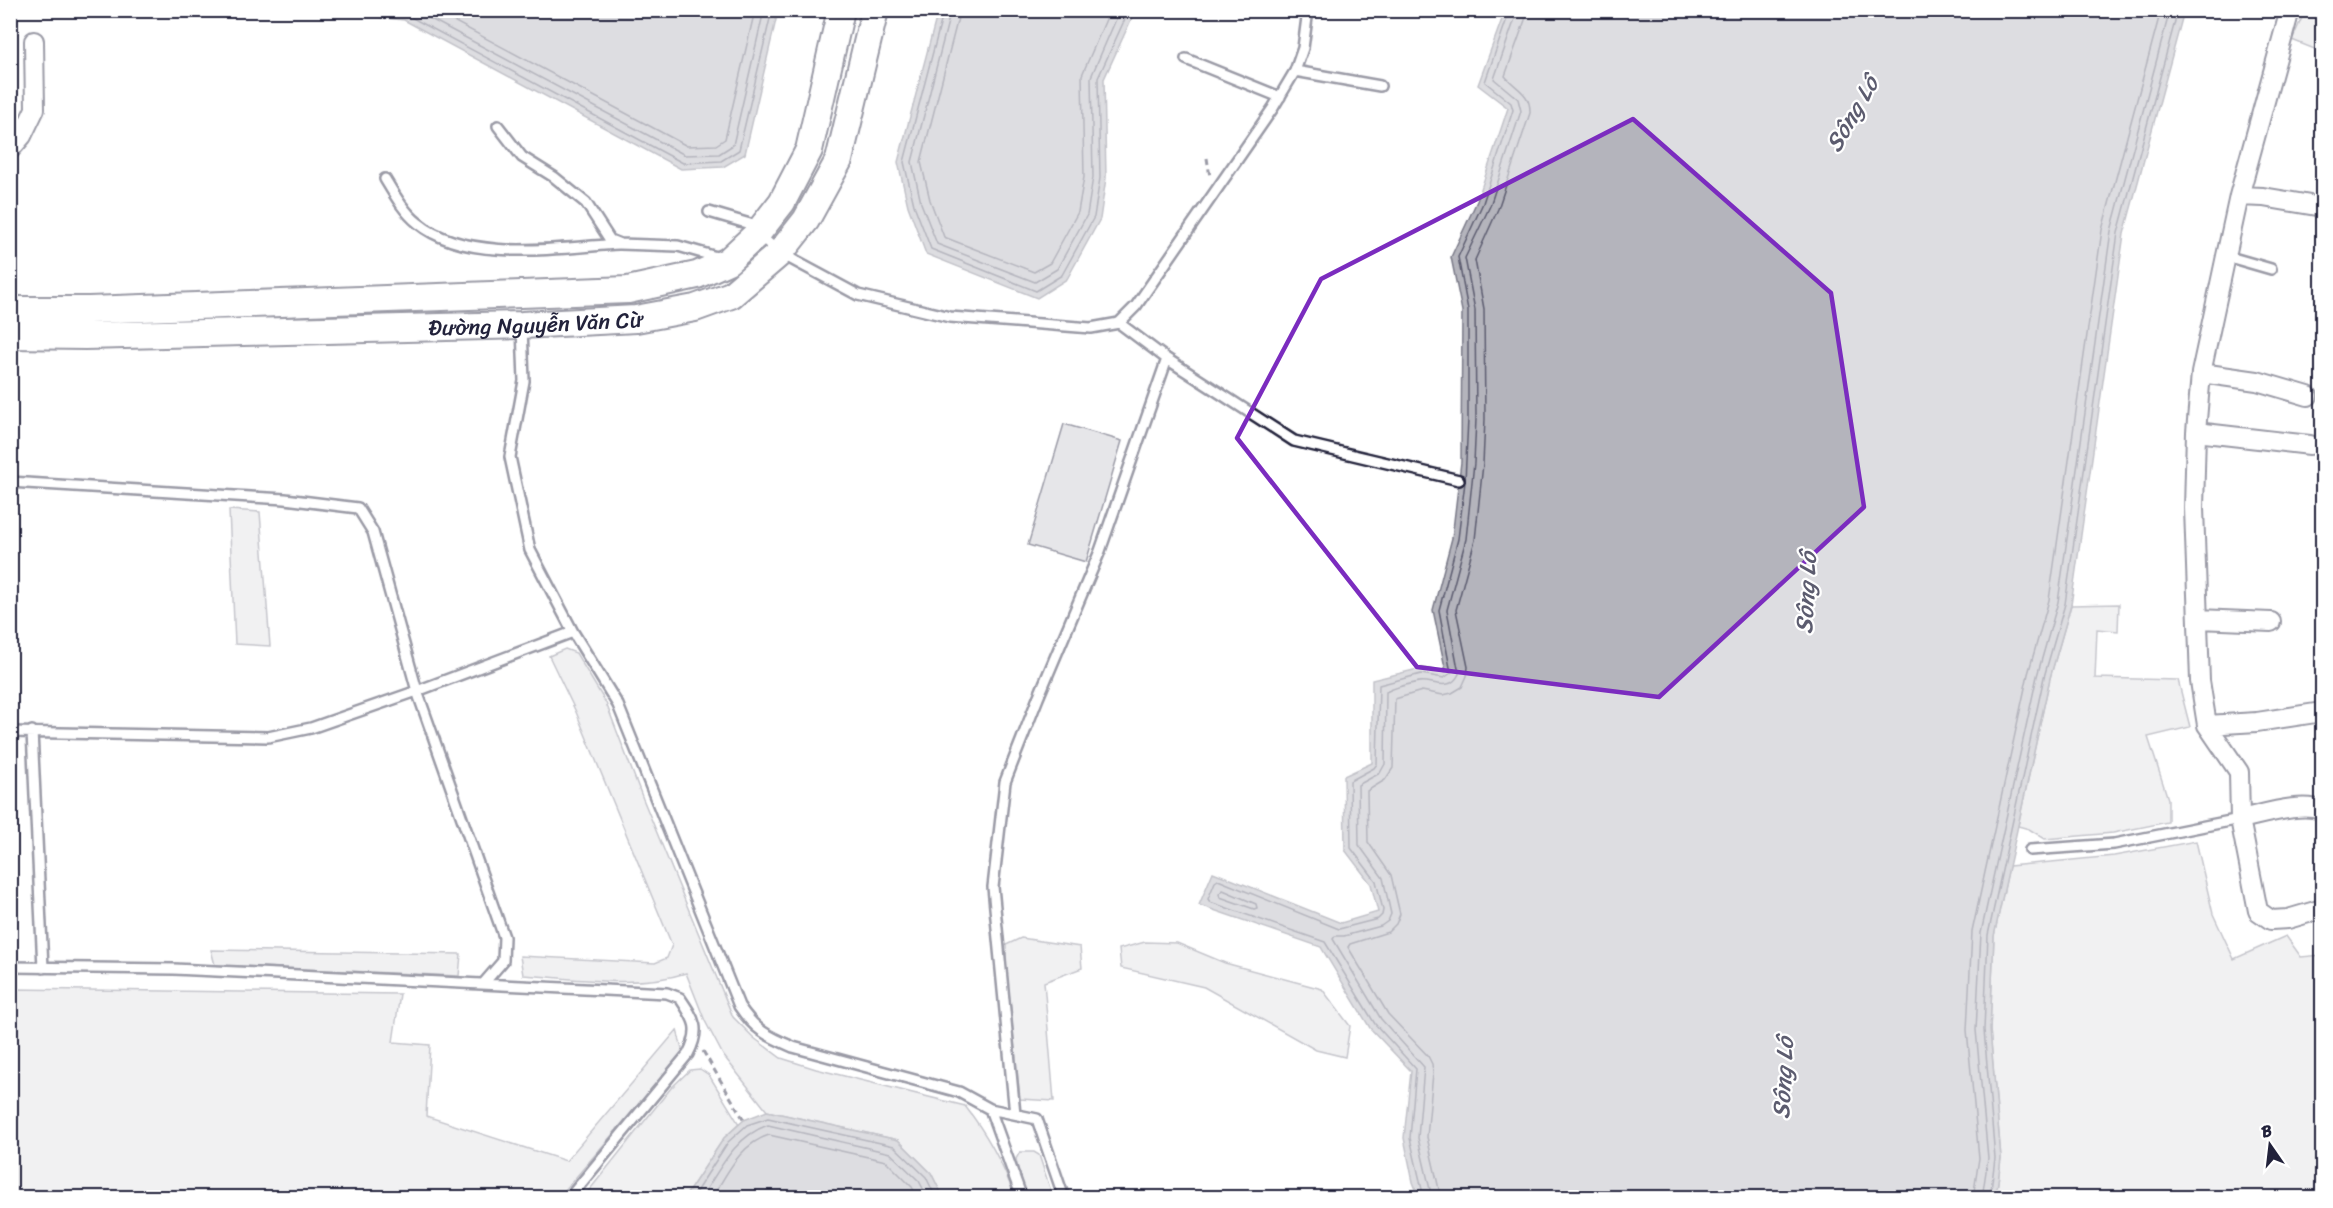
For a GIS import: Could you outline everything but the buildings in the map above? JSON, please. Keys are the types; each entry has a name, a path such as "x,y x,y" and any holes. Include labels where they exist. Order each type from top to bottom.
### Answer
{"main road":[{"name":"Đường Nguyễn Văn Cừ","path":"10,310 89,310 628,290 697,275 728,261 760,231 782,202 809,150 841,10"},
{"name":"Đường Nguyễn Văn Cừ","path":"10,334 85,336 522,325 636,319 695,308 730,295 780,254 806,220 839,160 875,10"}],"street":[{"path":"2290,10 2239,196 2201,373 2196,432 2194,508 2200,681 2207,725 2239,772 2240,819 2258,911 2271,920 2288,920 2322,909"},
{"path":"10,150 22,136 35,110 34,41"},
{"path":"2239,196 2263,197 2322,207"},
{"path":"2201,373 2257,381 2308,396"},
{"path":"2196,432 2310,445"},
{"path":"2198,619 2271,622"},
{"path":"2207,725 2257,722 2322,712"},
{"path":"2240,819 2302,807 2317,808 2322,811"}],"lane":[{"path":"709,212 760,231 780,254 858,295 950,317 1091,327 1119,323 1136,306 1280,97 1294,71 1302,48 1308,10"},
{"path":"1185,59 1280,97"},
{"path":"1294,71 1380,86"},
{"path":"498,126 522,157 554,177 586,203 605,234 610,240 620,244"},
{"path":"385,179 417,223 442,239 474,248 540,249 620,244 678,246 728,261"},
{"path":"2226,256 2271,270"},
{"path":"1119,323 1167,359 1294,441 1459,480"},
{"path":"522,325 524,381 510,457 530,550 573,632 618,705 739,1006 751,1024 771,1038 794,1047 958,1092 990,1109 1037,1119 1065,1197"},
{"path":"1015,1114 993,887 1005,782 1100,551 1167,359"},
{"path":"10,482 285,499 358,508 373,532 417,691 504,937 503,961 483,984"},
{"path":"10,732 268,736 311,728 573,632"},
{"path":"32,731 43,968"},
{"path":"2030,850 2114,844 2240,819"},
{"path":"10,967 174,969 667,993 680,998 691,1013 694,1023 696,1039 688,1054 569,1197"},
{"path":"990,1109 1022,1197"}],"path":[{"path":"696,1039 744,1120"}],"highlighted area":[{"path":"1633,119 1831,293 1864,507 1659,697 1417,667 1237,438 1321,279"}],"shaded area":[{"path":"2305,11 2322,11 2322,52 2292,40"},
{"path":"229,510 260,512 270,646 235,644"},
{"path":"2119,604 2118,631 2097,629 2095,678 2178,680 2190,727 2148,737 2168,799 2168,822 2113,833 2045,839 2029,829 2018,826 2050,678 2071,605"},
{"path":"565,649 576,653 606,703 733,1017 754,1038 781,1058 816,1069 965,1106 994,1150 1015,1197 943,1197 931,1173 898,1140 767,1111 723,1055 705,1021 686,973 667,978 626,981 523,975 520,956 655,963 667,958 672,945 576,712 549,656"},
{"path":"2196,841 2213,914 2234,959 2286,936 2301,957 2322,955 2322,1197 1996,1198 2001,1158 1990,1030 1994,936 2009,866 2114,856"},
{"path":"1021,938 1080,947 1082,968 1044,982 1054,1101 1020,1099 1006,945"},
{"path":"1145,942 1177,943 1225,963 1322,989 1350,1026 1345,1057 1316,1050 1204,987 1121,968 1119,949"},
{"path":"211,950 461,954 459,976 215,965"},
{"path":"11,989 400,994 393,1042 430,1045 426,1116 566,1161 677,1030 683,1052 559,1197 11,1197"},
{"path":"700,1069 709,1075 739,1124 724,1138 685,1197 583,1198 671,1088 690,1070"},
{"path":"1020,1152 1034,1152 1039,1155 1053,1197 1027,1197 1016,1159"}],"water":[{"path":"355,11 778,11 745,154 723,167 681,169 404,20 367,16"},
{"path":"938,11 1135,11 1104,79 1106,178 1100,219 1067,279 1037,298 926,254 908,206 898,162"},
{"name":"Sông Lô","path":"1505,11 2184,11 2124,234 2071,605 2050,678 1994,936 1990,1030 2001,1158 1996,1197 1419,1197 1413,1182 1404,1138 1411,1071 1370,1028 1321,947 1199,905 1213,872 1341,923 1378,912 1371,884 1345,850 1344,776 1372,763 1372,680 1422,668 1446,672 1433,610 1452,538 1461,462 1462,311 1451,257 1477,201 1508,108 1478,85"},
{"path":"767,1111 898,1140 931,1173 943,1197 685,1197 724,1138 744,1120"}]}
